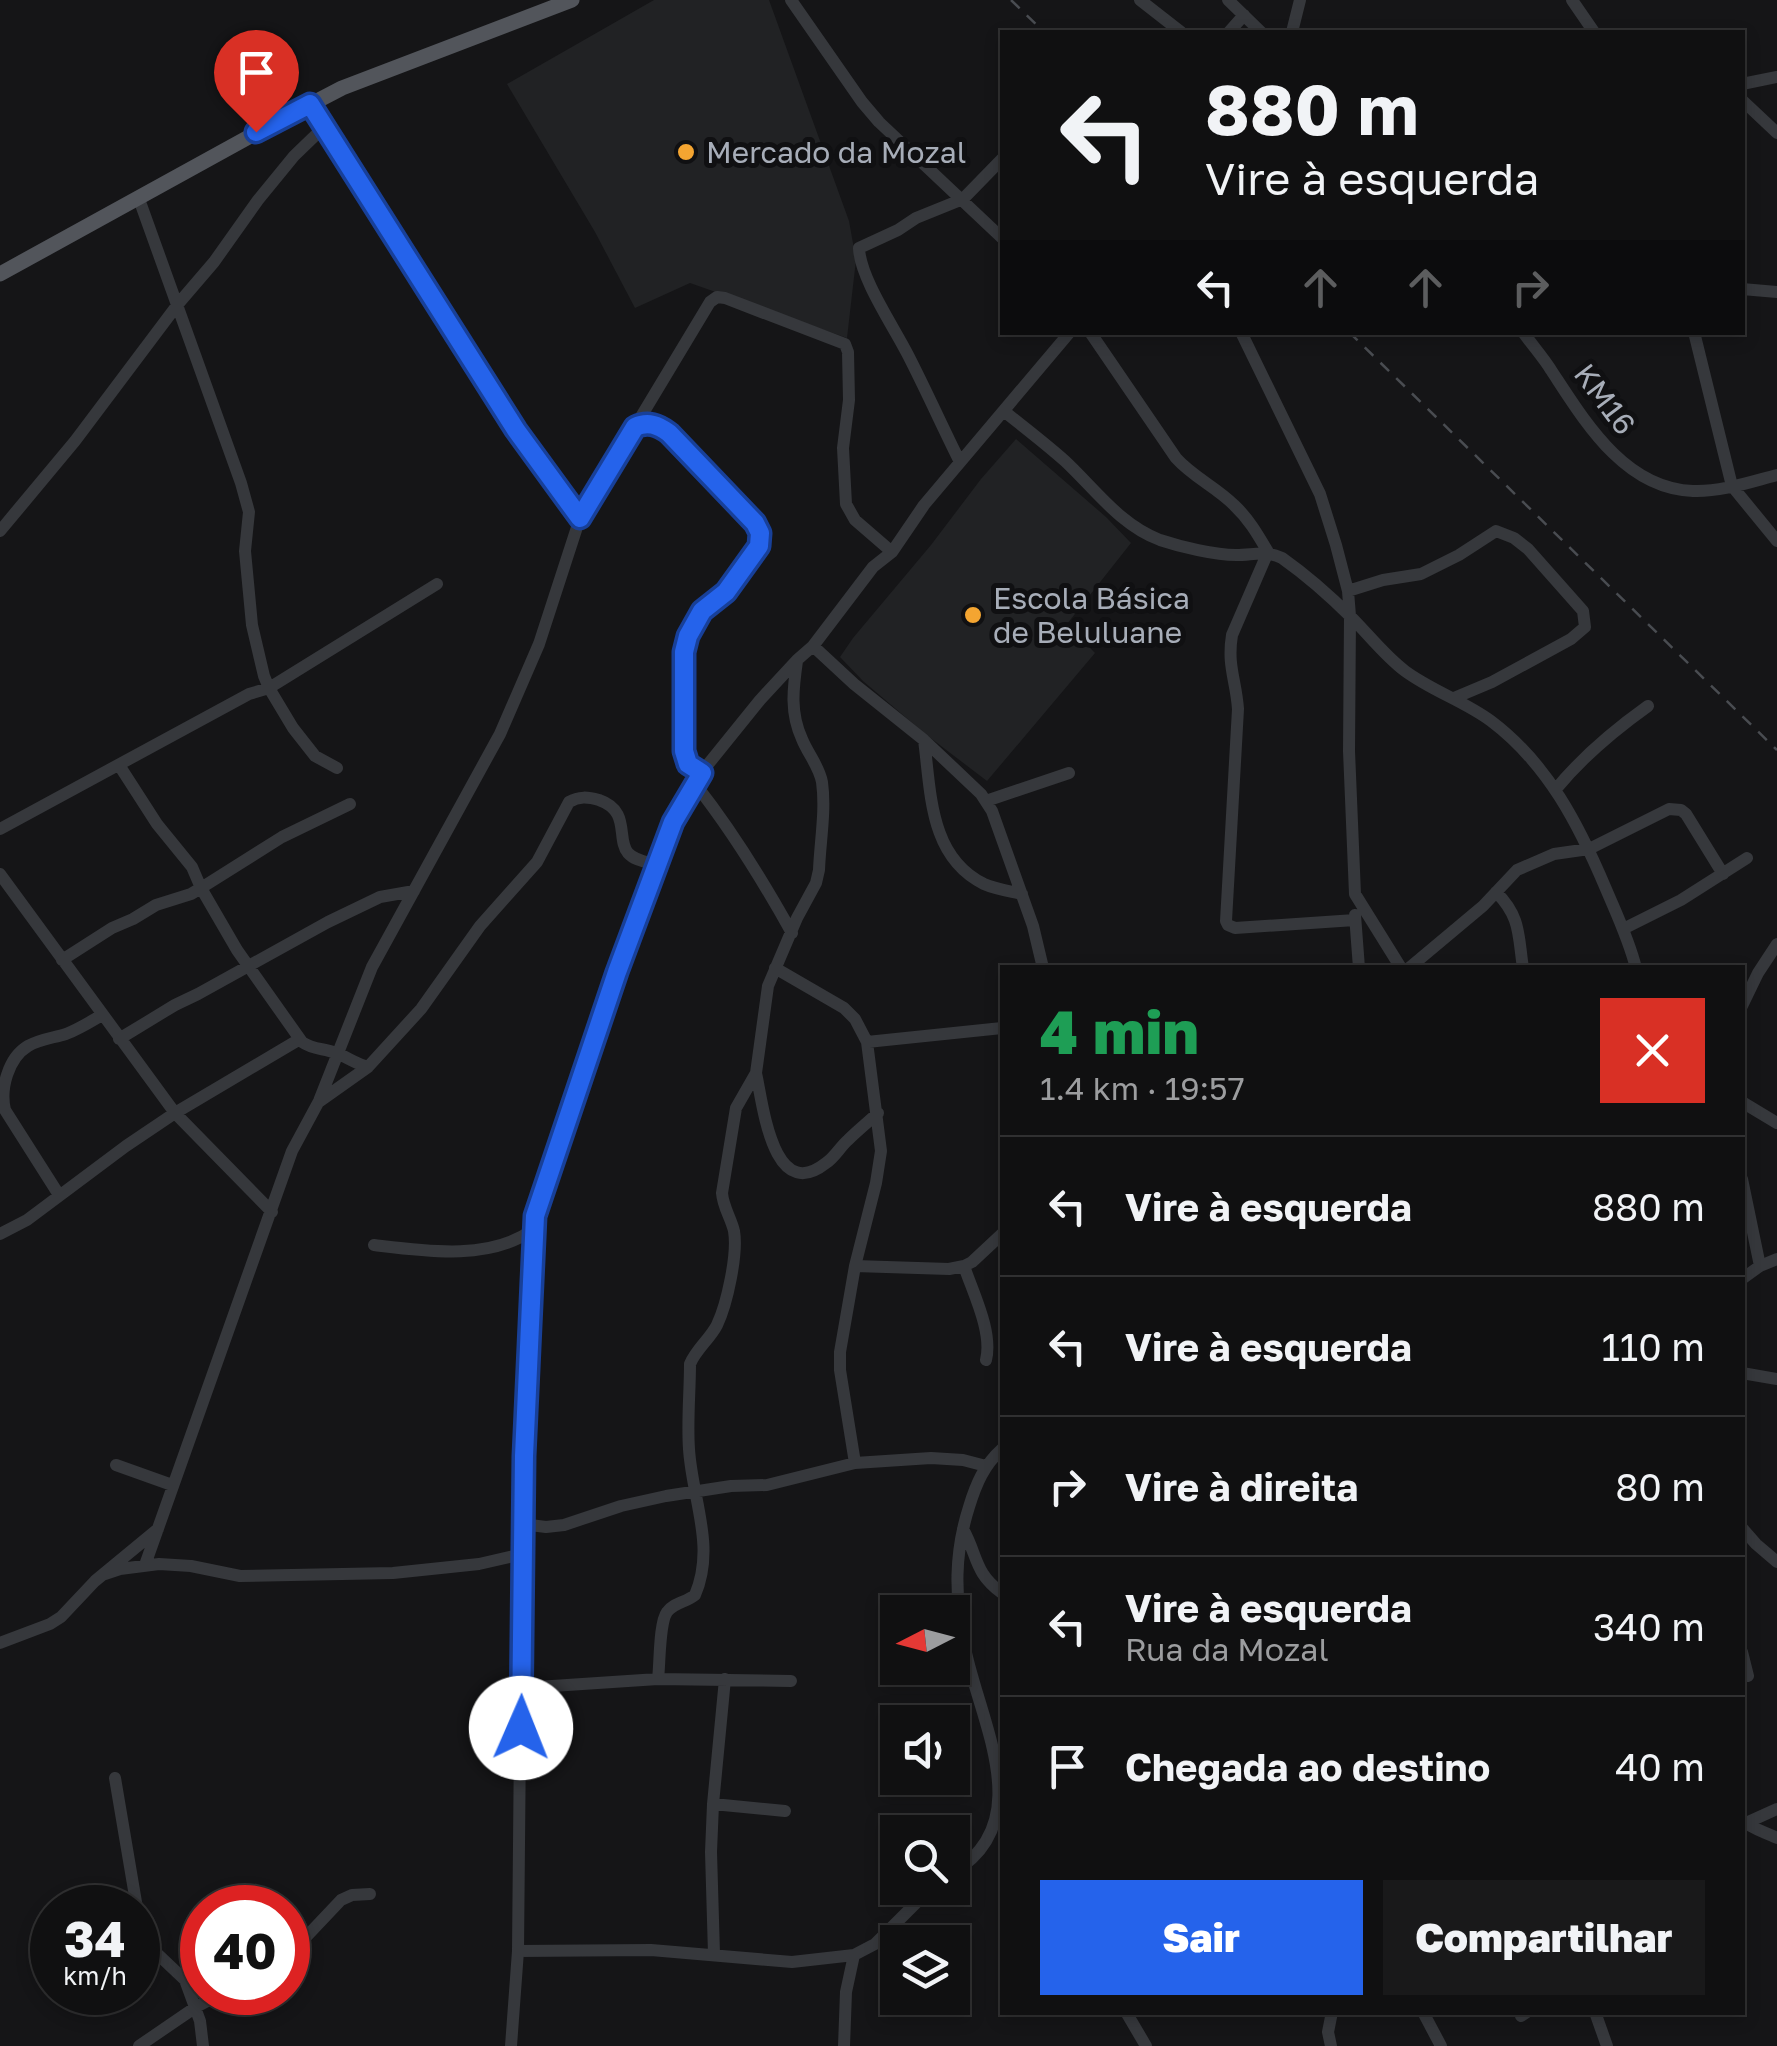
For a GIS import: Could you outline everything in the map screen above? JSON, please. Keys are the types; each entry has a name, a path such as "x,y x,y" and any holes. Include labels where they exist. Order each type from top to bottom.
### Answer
{"main road":[{"path":"0,274 310,104 386,69 567,0"}],"street":[{"path":"792,0 879,122 997,226"},
{"path":"1140,0 1178,30"},
{"path":"1228,0 1259,30"},
{"path":"1292,30 1300,0"},
{"path":"1572,0 1593,30"},
{"path":"1231,30 1244,15"},
{"path":"1745,83 1777,77"},
{"path":"1745,103 1777,133"},
{"path":"310,104 516,430 580,518"},
{"path":"0,531 74,442 258,200 324,126"},
{"path":"960,462 858,254 862,246 964,199 1000,161"},
{"path":"139,199 232,451 248,512 245,551 255,645 269,688 314,756 338,768"},
{"path":"1745,289 1777,292"},
{"path":"145,1565 292,1151 320,1102 372,967 500,734 540,644 580,518 710,302 717,298 734,300 845,344 850,400 843,448 846,504 855,520 892,552"},
{"path":"511,2046 518,1951 522,1524 532,1230 541,1196 680,806 760,700 813,646 872,567 892,552 924,505 1068,335"},
{"path":"1092,335 1176,458 1190,473 1233,503 1268,552 1293,566 1406,672 1490,720 1556,789 1589,849 1635,965"},
{"path":"1242,335 1320,494 1348,591 1349,751 1359,965"},
{"name":"KM16","path":"1525,335 1600,440 1631,467 1671,488 1690,492 1777,475"},
{"path":"1695,335 1732,486 1777,541"},
{"path":"1004,412 1062,459 1134,527 1160,540 1233,556 1268,552"},
{"path":"635,427 655,424 669,433 755,523 760,533 759,546 726,592 702,611 688,636 684,663 684,751 688,764 792,933"},
{"path":"1348,591 1422,574 1496,531 1514,538 1528,550 1583,611 1585,627 1520,667 1454,698"},
{"path":"1268,552 1230,648 1238,709 1226,921 1235,928 1355,920"},
{"path":"0,830 248,694 269,688 438,584"},
{"path":"813,646 924,740 986,801 1022,894 1042,965"},
{"path":"797,660 791,697 795,721 822,782 819,870 764,1001 756,1073 773,1145 780,1163 792,1171 805,1172 830,1161 878,1113"},
{"path":"1556,789 1606,736 1648,706"},
{"path":"924,740 933,816 942,842 957,864 986,886 1022,894"},
{"path":"119,765 157,824 192,867 226,933 300,1039 310,1048 338,1053 368,1067"},
{"path":"986,801 1069,774"},
{"path":"320,1102 368,1067 421,1009 480,926 537,862 569,802 590,798 606,802 619,818 629,855 657,865"},
{"path":"62,960 112,928 156,905 190,894 282,836 350,804"},
{"path":"1414,965 1483,906 1517,870 1554,854 1589,849 1674,809 1686,814 1723,874"},
{"path":"1623,929 1682,900 1747,858"},
{"path":"0,874 175,1113 272,1212"},
{"path":"119,1039 174,1005 380,897 414,891"},
{"path":"1496,892 1516,918 1523,965"},
{"path":"1355,894 1399,965"},
{"path":"1745,1000 1777,944"},
{"path":"775,968 844,1008 867,1042 881,1151 840,1352 855,1463"},
{"path":"59,1195 6,1110 3,1082 22,1050 44,1038 78,1029 102,1015"},
{"path":"867,1042 1000,1028"},
{"path":"0,1234 27,1220 175,1113 300,1039"},
{"path":"658,1679 664,1618 673,1607 695,1594 706,1546 688,1447 690,1364 722,1312 734,1235 722,1194 736,1108 756,1073"},
{"path":"1745,1104 1777,1124"},
{"path":"1745,1194 1760,1266"},
{"path":"374,1244 465,1250 508,1243 532,1230"},
{"path":"855,1266 964,1266 1000,1236"},
{"path":"1745,1277 1777,1259"},
{"path":"964,1266 984,1326 986,1360"},
{"path":"1745,1374 1777,1379"},
{"path":"1000,1451 976,1485 963,1529 965,1550 1000,1592"},
{"path":"522,1524 564,1525 666,1496 767,1485 855,1463 931,1458 986,1466"},
{"path":"116,1465 172,1485"},
{"path":"0,1644 61,1617 95,1580 158,1529"},
{"path":"1745,1531 1777,1562"},
{"path":"965,1550 956,1567 957,1594 965,1648 992,1743 1000,1792 999,1818 986,1842 970,1860"},
{"path":"105,1574 145,1565 190,1566 240,1576 336,1576 450,1568 523,1554"},
{"path":"1745,1664 1748,1676"},
{"path":"522,1688 658,1679 790,1681"},
{"path":"714,1954 711,1852 725,1679"},
{"path":"992,1743 1000,1758"},
{"path":"115,1778 134,1885"},
{"path":"713,1804 785,1810"},
{"path":"1745,1828 1777,1810"},
{"path":"1745,1828 1759,1829 1777,1838"},
{"path":"310,1933 341,1900 370,1894"},
{"path":"518,1951 632,1950 792,1962 854,1955 875,1944 914,1905"},
{"path":"844,2046 846,1992 854,1955"},
{"path":"160,1956 180,1975"},
{"path":"139,2046 186,2015"},
{"path":"197,2015 203,2046"},
{"path":"1128,2015 1146,2046"},
{"path":"1330,2046 1331,2015"},
{"path":"1425,2015 1441,2046"},
{"path":"1597,2015 1607,2046"}],"shaded area":[{"name":"Mercado da Mozal","path":"654,0 769,0 849,221 856,260 847,338 690,283 635,308 507,84"},
{"name":"Escola Básica de Beluluane","path":"1016,439 1131,543 1067,624 1095,653 987,781 924,733 840,657"}],"railway":[{"path":"1011,0 1042,30"},
{"path":"1352,335 1777,750"}],"place":[{"name":"Mercado da Mozal","path":"686,152"},
{"name":"Escola Básica de Beluluane","path":"973,615"}],"route":[{"path":"256,132 310,104 516,430 580,518 635,427 655,424 669,433 755,523 760,533 759,546 726,592 702,611 688,636 684,652 684,751 688,764 702,773 673,822 617,972 532,1230 522,1524 521,1728"}]}
